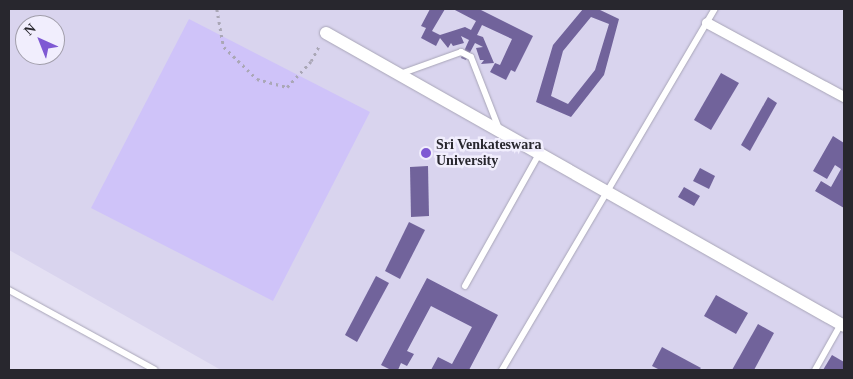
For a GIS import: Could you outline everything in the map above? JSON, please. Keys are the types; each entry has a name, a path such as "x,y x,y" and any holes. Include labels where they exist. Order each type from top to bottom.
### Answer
{"street":[{"path":"707,22 844,97"},
{"path":"326,33 607,193 843,323"}],"lane":[{"path":"502,370 715,9"},
{"path":"399,74 461,52 471,57 500,132"},
{"path":"465,286 539,154"},
{"path":"9,290 155,370"},
{"path":"815,370 843,323"}],"path":[{"path":"217,9 224,47 257,79 287,88 311,61 326,33"}],"shaded area":[{"name":"Sri Venkateswara University","path":"9,9 844,9 844,370 221,370 9,250"},
{"path":"189,19 370,112 273,301 91,208"}],"building":[{"path":"430,9 445,9 432,31 440,35 465,27 471,30 476,21 453,9 479,9 533,36 515,72 511,70 506,80 490,72 495,63 500,65 512,39 482,25 477,35 483,37 494,63 481,64 484,60 480,60 476,48 483,47 475,43 466,60 461,58 469,40 461,36 464,43 453,46 451,43 448,48 440,38 436,46 421,38 426,28 421,26"},
{"path":"583,9 598,9 619,19 604,75 571,117 536,102 553,45","holes":["591,17 609,24 595,70 568,104 551,96 563,51"]},
{"path":"721,73 739,83 711,130 694,120"},
{"path":"768,97 777,103 750,151 741,145"},
{"path":"833,136 844,143 844,208 815,191 821,181 831,187 841,169 835,165 827,179 813,171"},
{"path":"428,166 429,216 411,217 410,167"},
{"path":"700,168 715,176 709,189 693,181"},
{"path":"684,187 700,196 694,206 678,197"},
{"path":"409,222 425,230 400,279 385,271"},
{"path":"376,276 389,283 357,342 345,335"},
{"path":"427,278 498,315 469,370 431,370 438,357 452,364 472,327 431,306 407,351 414,354 407,366 401,363 398,370 391,370 381,365"},
{"path":"716,295 748,313 736,334 704,316"},
{"path":"758,324 774,333 754,370 732,370"},
{"path":"662,347 701,368 699,370 660,370 652,366"},
{"path":"832,355 844,362 844,370 823,370"}],"place":[{"name":"Sri Venkateswara University","path":"426,153"}]}
